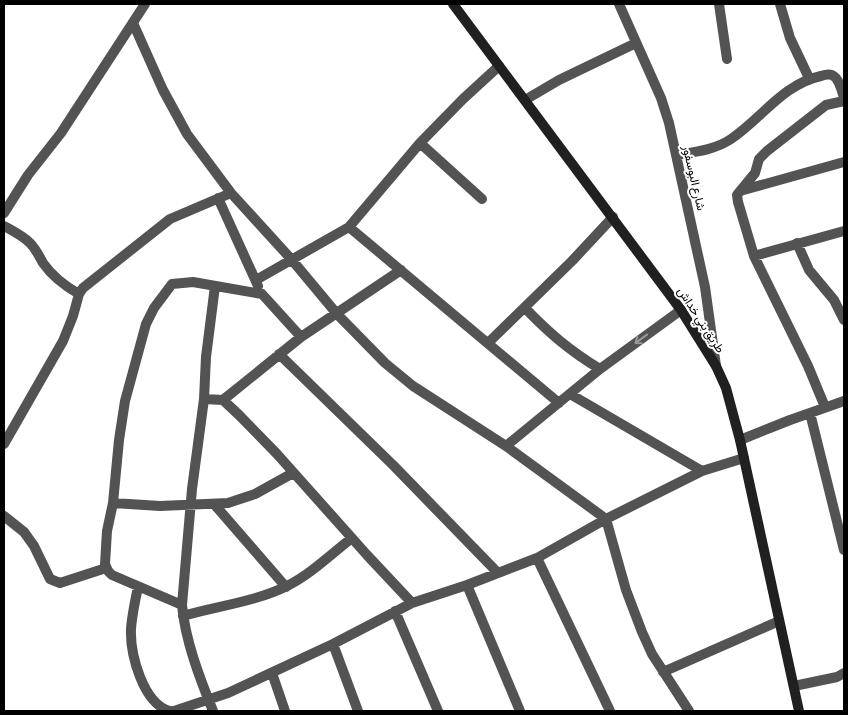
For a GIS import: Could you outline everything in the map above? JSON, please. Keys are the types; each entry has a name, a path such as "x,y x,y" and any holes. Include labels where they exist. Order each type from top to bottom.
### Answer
{"main road":[{"name":"طريق بني خداش","path":"456,5 499,66 681,310 716,366 726,388 740,440 799,711"}],"street":[{"path":"4,213 28,175 66,125 133,23 143,4"},
{"name":"شارع البوسفور","path":"619,4 661,98 676,155 705,288 716,366"},
{"path":"719,4 727,59"},
{"path":"780,4 790,38 809,78"},
{"path":"133,23 175,115 187,134 231,193 292,260 337,314 385,363 413,386 506,446 606,519 632,608 652,654 689,711"},
{"path":"525,100 560,80 636,43"},
{"path":"256,280 349,227 420,143 463,98 499,66"},
{"path":"676,155 712,148 730,140 781,95 809,78 827,74 837,79 844,99 826,105 759,159 755,173 738,195 738,202 754,256 808,366 825,407"},
{"path":"420,143 482,199"},
{"path":"739,192 844,162"},
{"path":"4,444 63,341 79,294 83,288 160,226 178,215 231,193"},
{"path":"218,198 262,294 301,337"},
{"path":"488,343 572,261 613,217"},
{"path":"4,226 28,241 52,273 68,288 79,294"},
{"path":"349,227 559,403"},
{"path":"754,256 844,231"},
{"path":"797,244 809,270 834,300 844,320"},
{"path":"223,400 301,337 401,270"},
{"path":"182,605 112,575 106,568 107,531 113,503 125,401 146,324 150,315 174,282 193,282 262,294"},
{"path":"214,711 201,679 183,616 182,605 190,504 204,399 207,350 215,286"},
{"path":"525,308 565,347 600,369"},
{"path":"506,446 600,369 681,310"},
{"path":"279,354 393,465 498,573"},
{"path":"570,394 702,471"},
{"path":"204,399 223,400 277,454 412,603"},
{"path":"740,440 844,401"},
{"path":"810,413 844,544"},
{"path":"174,711 209,700 272,673 412,603 467,585 537,558 606,519 702,471 744,458"},
{"path":"113,503 151,506 228,503 248,497 293,473"},
{"path":"214,504 286,586"},
{"path":"4,516 24,532 34,546 47,575 54,582 60,583 106,568"},
{"path":"183,616 259,597 286,586 306,574 352,538"},
{"path":"537,558 610,711"},
{"path":"467,585 520,711"},
{"path":"138,587 131,631 133,652 145,686 154,703 162,709 170,711"},
{"path":"395,611 438,711"},
{"path":"664,672 779,621"},
{"path":"333,644 358,711"},
{"path":"272,673 285,711"},
{"path":"794,686 837,677 844,673"}]}
